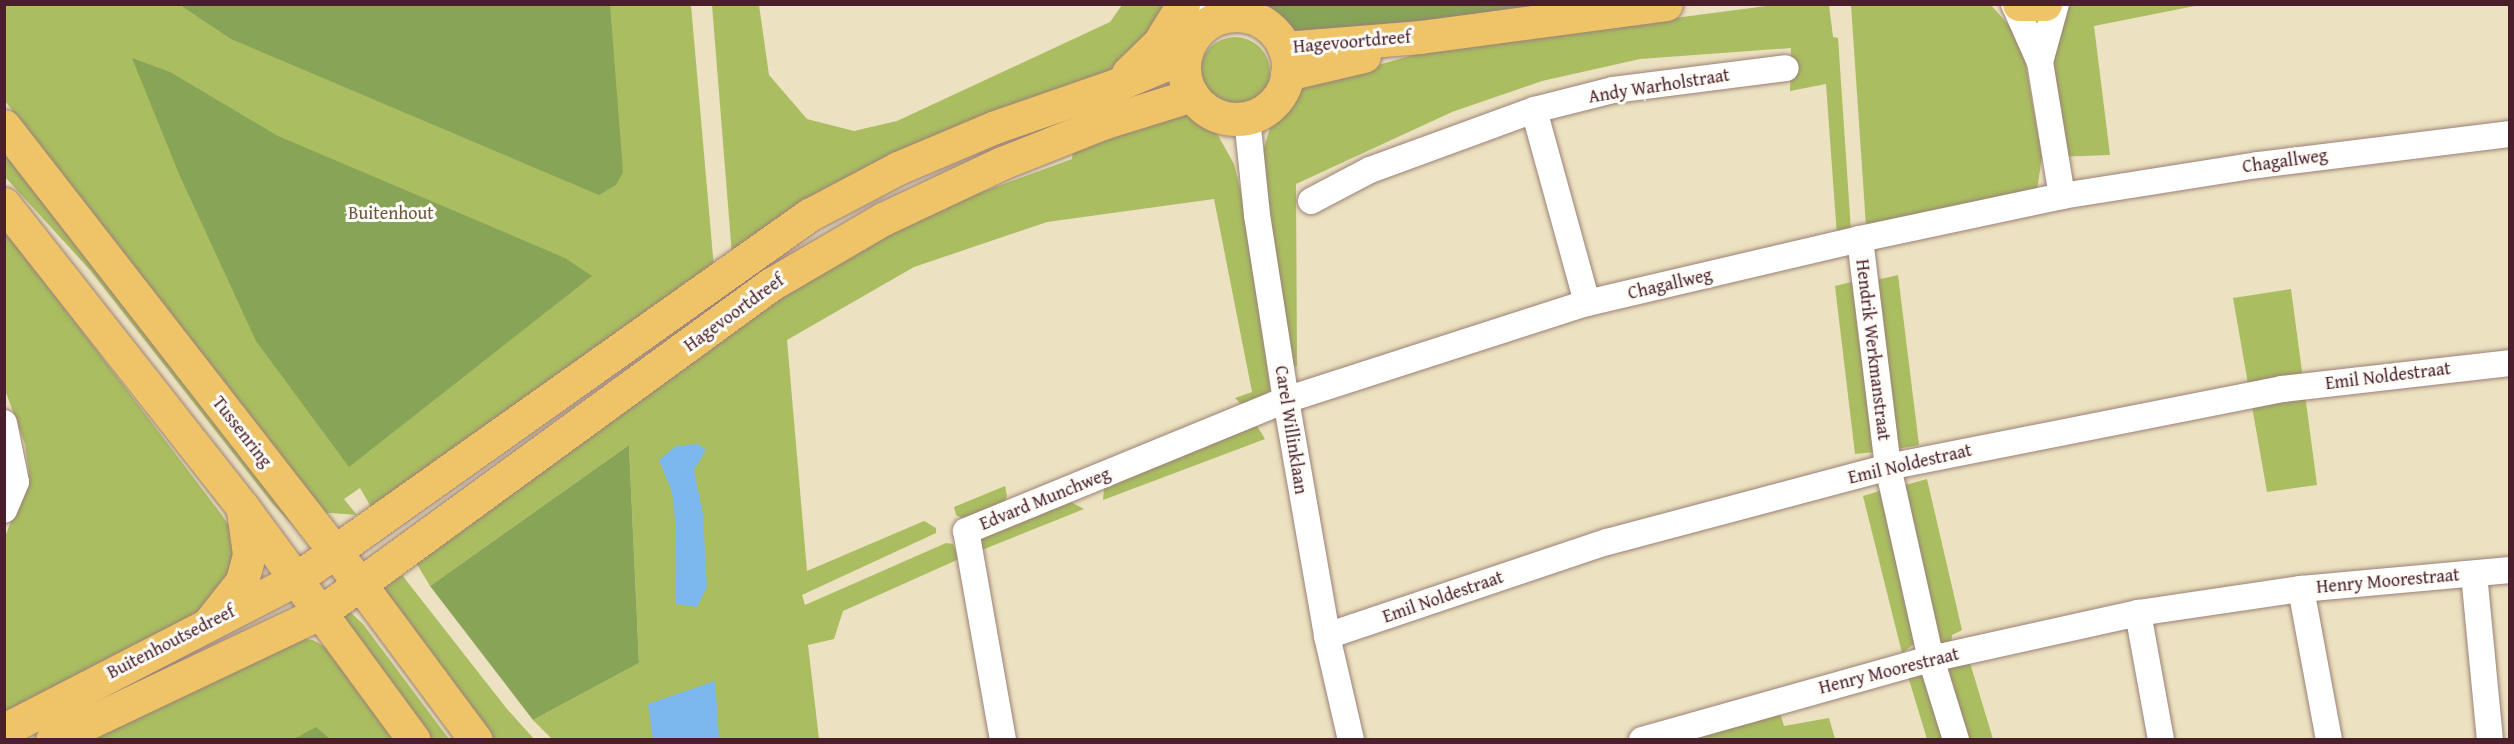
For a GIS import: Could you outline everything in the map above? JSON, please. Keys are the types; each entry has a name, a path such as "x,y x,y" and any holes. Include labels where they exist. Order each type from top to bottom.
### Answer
{"main road":[{"name":"Hagevoortdreef","path":"1285,61 1356,58 1420,36 1666,4"},
{"path":"2019,4 2045,4"},
{"path":"1116,85 1158,43 1200,10 1238,10 1266,25 1285,61 1274,102 1247,118 1216,115 1192,95 1186,82 1185,56 1200,10"},
{"name":"Hagevoortdreef","path":"336,553 809,215 898,168 995,127 1116,85 1185,56"},
{"name":"Hagevoortdreef","path":"320,613 770,285 883,219 1002,163 1105,123 1192,95"},
{"name":"Tussenring","path":"4,126 360,584 476,740"},
{"path":"4,204 242,506 414,740"},
{"path":"209,623 242,581 249,554 242,506"},
{"name":"Buitenhoutsedreef","path":"4,730 296,579 336,553"},
{"name":"Buitenhoutsedreef","path":"52,740 320,613"}],"street":[{"path":"2014,4 2040,62 2062,196"},
{"path":"2040,62 2056,4"},
{"name":"Andy Warholstraat","path":"1311,201 1370,170 1534,110 1613,90 1786,68"},
{"path":"1534,110 1587,303"},
{"name":"Carel Willinklaan","path":"1247,118 1286,400 1327,636 1351,740"},
{"name":"Chagallweg","path":"1286,400 1587,303 1860,239 2062,196 2258,165 2510,134"},
{"name":"Hendrik Werkmanstraat","path":"1860,239 1888,467 1931,659 1956,740"},
{"name":"Emil Noldestraat","path":"1327,636 1607,542 1888,467 2282,389 2510,363"},
{"name":"Edvard Munchweg","path":"1003,740 966,531 1286,400"},
{"path":"4,423 16,482 4,510"},
{"name":"Henry Moorestraat","path":"1642,740 1931,659 2138,613 2301,588 2510,570"},
{"name":"Henry Moorestraat","path":"2474,574 2490,740"},
{"name":"Henry Moorestraat","path":"2301,588 2329,740"},
{"path":"2138,613 2161,740"}],"green space":[{"path":"1990,4 2021,39 2042,157 2037,190 1866,226 1851,5"},
{"name":"Buitenhout","path":"4,5 691,5 714,268 371,507 360,488 344,499 357,515 317,512 5,101"},
{"path":"180,5 610,5 623,172 616,185 599,195 231,39"},
{"path":"712,5 759,5 769,75 807,119 854,131 897,121 1110,22 1122,5 1175,5 1122,68 732,255"},
{"path":"1246,5 1585,5 1288,33"},
{"path":"1774,5 1829,5 1833,37 1838,38 1851,231 1837,236 1826,84 1790,91 1791,48 1640,59 1542,81 1452,112 1296,184 1297,366 1288,369 1263,151 1271,125 1300,87 1431,50"},
{"path":"2069,5 2200,5 2094,26 2110,155 2056,157 2050,55"},
{"path":"1235,37 1248,40 1260,47 1267,59 1270,72 1267,85 1260,97 1248,104 1235,107 1222,104 1210,97 1203,85 1200,72 1203,59 1210,47 1222,40"},
{"path":"132,58 170,72 278,136 565,258 592,276 349,467 256,341 179,174"},
{"path":"1188,113 1215,130 1234,164 1248,220 1270,388 1266,399 1246,409 1235,398 1252,392 1214,199 1047,222 914,267 787,340 807,571 924,521 936,528 936,533 802,595 805,605 946,543 953,544 959,559 843,611 834,639 808,645 819,739 552,739 533,720 639,663 629,445 430,586 415,561 758,300 916,210 976,194 1072,159 1073,150 1088,137"},
{"path":"5,142 320,555 272,503 90,270 5,177"},
{"path":"4,223 19,248 222,515 237,539 239,561 215,605 5,712 5,537 29,473 25,444 5,390"},
{"path":"1898,275 1919,445 1897,449 1872,281"},
{"path":"1855,281 1875,452 1855,454 1835,286"},
{"path":"2291,289 2317,485 2267,492 2233,298"},
{"path":"1257,426 1265,439 1103,500 1104,489 1110,482"},
{"path":"629,445 639,663 533,720 430,586"},
{"path":"1927,479 1962,630 1952,635 1951,645 1940,645 1902,486"},
{"path":"1005,486 1007,496 1002,507 967,521 956,515 954,507"},
{"path":"1883,490 1917,642 1902,653 1863,496"},
{"path":"1067,500 1084,509 977,552 983,535"},
{"path":"402,575 507,709 534,739 493,739 381,590"},
{"path":"346,608 363,624 449,739 430,739 344,626 342,610"},
{"path":"292,637 313,640 329,649 395,740 82,740"},
{"path":"1970,663 1993,739 1966,739 1947,678 1950,667"},
{"path":"1907,673 1927,676 1944,739 1927,739"},
{"path":"1778,707 1784,726 1829,718 1835,739 1674,740"},
{"path":"316,727 330,739 293,739 298,737"}],"water":[{"path":"698,444 706,450 694,470 703,515 707,587 697,607 676,604 675,519 672,492 659,460 676,446"},
{"path":"715,681 719,739 653,739 648,704"}]}
